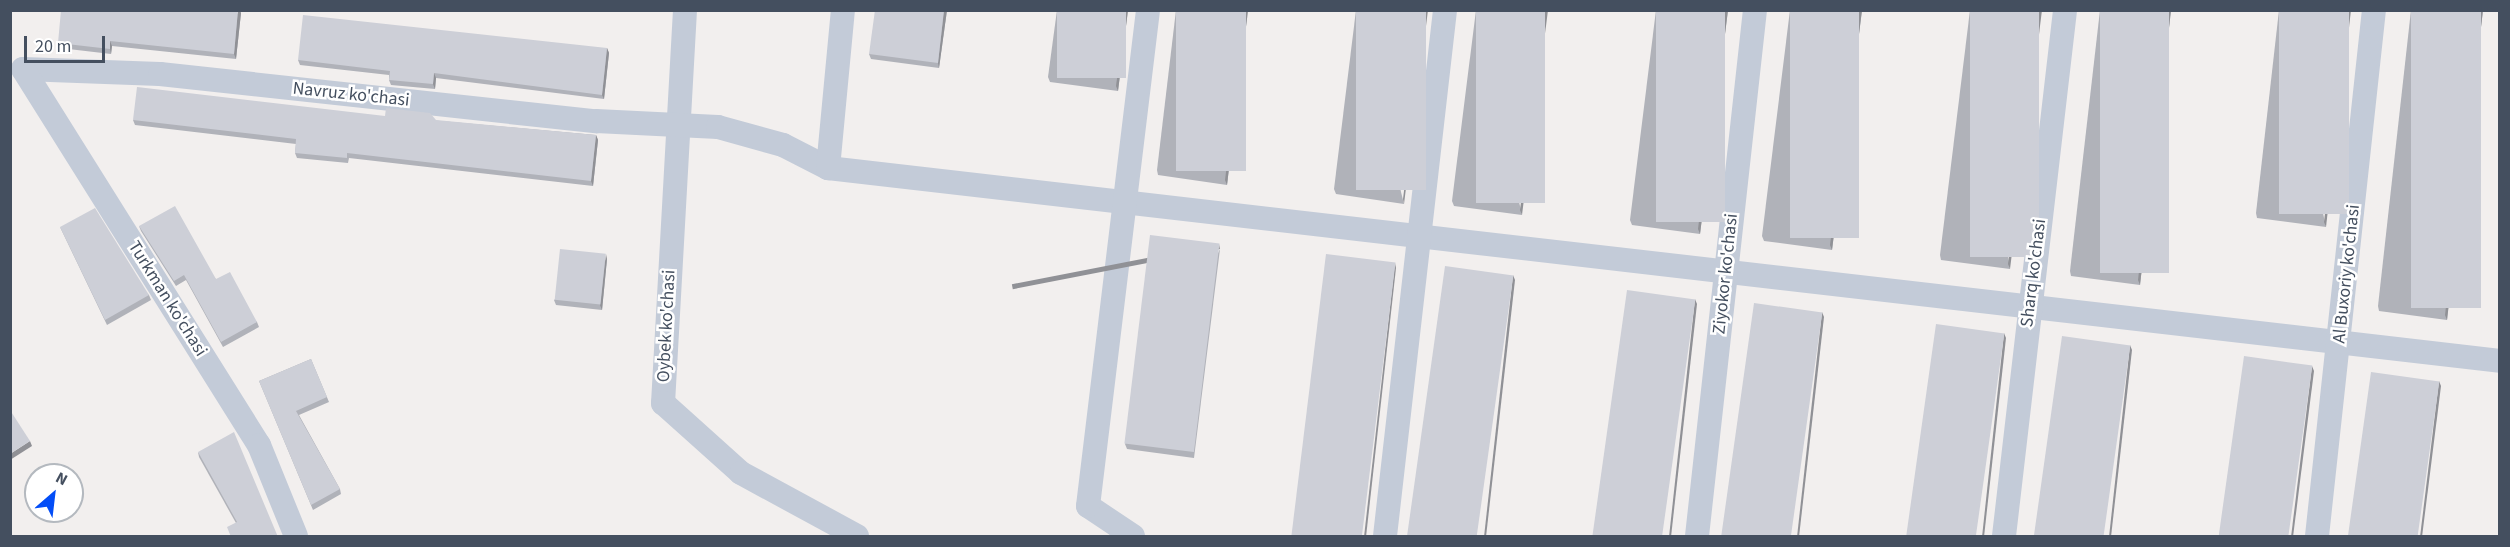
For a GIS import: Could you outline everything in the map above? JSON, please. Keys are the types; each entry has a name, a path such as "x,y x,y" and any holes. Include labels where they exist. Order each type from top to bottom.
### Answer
{"street":[{"name":"Oybek ko'chasi","path":"685,10 663,403 741,473 857,537"},
{"path":"828,168 843,10"},
{"path":"1133,537 1088,506 1148,10"},
{"path":"1385,537 1445,10"},
{"name":"Ziyokor ko'chasi","path":"1697,537 1755,10"},
{"name":"Sharq ko'chasi","path":"2004,537 2065,10"},
{"name":"Al Buxoriy ko'chasi","path":"2317,537 2374,10"},
{"name":"Navruz ko'chasi","path":"23,69 160,74 596,121 718,127 772,142 828,168 2030,307 2339,346 2499,361"},
{"name":"Turkman ko'chasi","path":"23,69 258,446 296,537"}],"building":[{"path":"61,10 238,10 234,54 110,41 110,49 58,43"},
{"path":"875,10 944,10 938,63 869,54"},
{"path":"1057,10 1126,10 1126,78 1057,78"},
{"path":"1176,10 1246,10 1246,171 1176,171"},
{"path":"1356,10 1426,10 1426,190 1356,190"},
{"path":"1476,10 1545,10 1545,203 1476,203"},
{"path":"1656,10 1725,10 1725,222 1656,222"},
{"path":"1790,10 1859,10 1859,238 1790,238"},
{"path":"1970,10 2039,10 2039,257 1970,257"},
{"path":"2100,10 2169,10 2169,273 2100,273"},
{"path":"2279,10 2349,10 2349,214 2279,214"},
{"path":"2411,10 2481,10 2481,308 2411,308"},
{"path":"303,15 607,48 602,95 434,73 433,84 389,80 390,71 298,60"},
{"path":"137,87 385,116 386,108 430,113 436,120 596,135 591,181 347,153 347,158 295,153 296,139 133,120"},
{"path":"175,206 216,279 230,272 257,322 221,342 184,275 174,281 139,226"},
{"path":"95,208 149,295 105,320 60,227"},
{"path":"1150,235 1219,244 1194,452 1124,443"},
{"path":"560,249 606,254 600,305 555,300"},
{"path":"1326,254 1395,263 1362,536 1291,536"},
{"path":"1445,266 1513,276 1477,536 1407,536"},
{"path":"1627,290 1695,300 1662,536 1592,536"},
{"path":"1754,303 1822,313 1791,536 1721,536"},
{"path":"1936,324 2004,334 1976,536 1906,536"},
{"path":"2062,336 2130,346 2104,536 2034,536"},
{"path":"2244,356 2312,366 2288,536 2219,536"},
{"path":"311,359 327,397 296,411 340,489 311,505 259,381"},
{"path":"2371,372 2439,382 2418,536 2348,536"},
{"path":"10,410 30,441 10,454"},
{"path":"234,432 278,537 231,537 227,527 237,522 198,452"}]}
